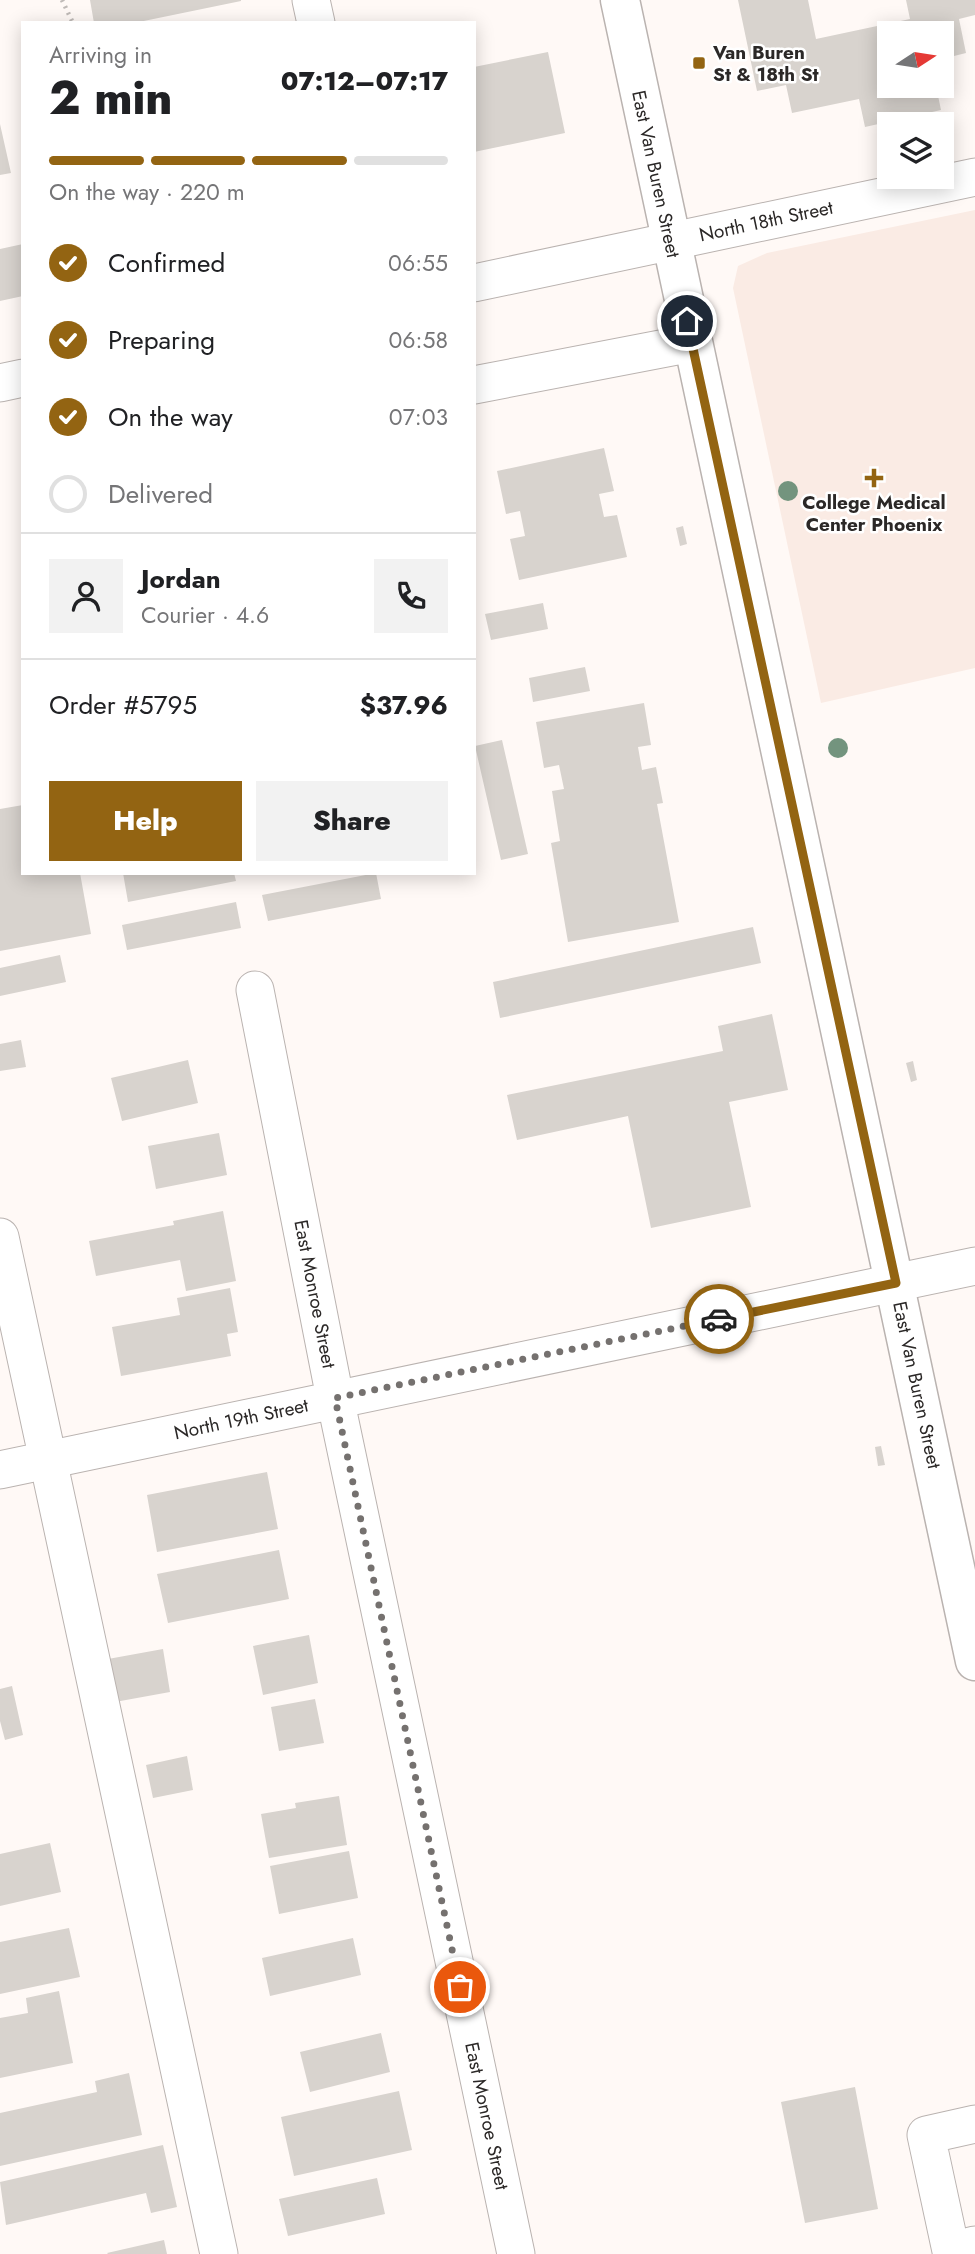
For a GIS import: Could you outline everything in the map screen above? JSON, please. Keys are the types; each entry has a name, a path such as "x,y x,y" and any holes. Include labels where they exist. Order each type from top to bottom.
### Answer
{"main road":[{"name":"East Van Buren Street","path":"620,0 975,1661"}],"street":[{"path":"311,0 316,21"},
{"name":"North 18th Street","path":"476,283 975,177"},
{"path":"476,386 692,343"},
{"path":"0,383 21,378"},
{"name":"East Monroe Street","path":"255,990 335,1398 516,2254"},
{"path":"0,1237 219,2254"},
{"name":"North 19th Street","path":"0,1470 975,1266"},
{"path":"975,2124 926,2135 951,2251 975,2245"}],"path":[{"path":"62,0 72,21"}],"shaded area":[{"name":"College Medical Center Phoenix","path":"975,210 975,668 821,703 733,288 738,266 767,253"}],"building":[{"path":"90,0 241,0 144,21 94,21"},
{"path":"738,0 808,0 816,39 877,26 877,98 938,98 941,110 877,112 877,124 865,127 859,99 792,113 786,85 757,91"},
{"path":"906,0 975,0 975,15 959,19 966,53 954,56 954,21 901,21 910,19"},
{"path":"548,52 565,133 476,152 476,67"},
{"path":"0,124 11,173 0,175"},
{"path":"21,244 21,296 0,301 0,249"},
{"path":"604,448 614,491 599,494 604,517 617,515 627,557 519,580 510,539 525,536 520,511 506,514 497,471"},
{"path":"683,526 687,544 680,546 676,528"},
{"path":"543,603 548,629 491,640 485,614"},
{"path":"585,667 590,691 533,702 529,678"},
{"path":"644,703 651,745 638,747 642,770 656,767 663,803 657,804 679,922 568,942 551,843 560,841 552,791 564,789 559,765 544,768 536,722"},
{"path":"502,740 528,854 501,860 476,746"},
{"path":"21,805 21,875 80,875 91,934 0,951 0,809"},
{"path":"123,875 234,875 236,881 128,902"},
{"path":"376,875 381,899 268,921 262,895"},
{"path":"236,902 241,928 127,950 122,925"},
{"path":"753,927 761,963 500,1018 493,982"},
{"path":"60,955 66,982 0,996 0,968"},
{"path":"772,1014 788,1090 729,1102 751,1207 651,1228 628,1116 517,1140 507,1095 723,1051 718,1026"},
{"path":"21,1040 26,1067 0,1071 0,1044"},
{"path":"188,1060 198,1103 122,1121 111,1078"},
{"path":"913,1061 917,1080 911,1082 906,1063"},
{"path":"219,1133 227,1175 156,1189 148,1146"},
{"path":"223,1211 236,1281 186,1291 180,1260 96,1276 89,1241 174,1225 173,1221"},
{"path":"230,1288 238,1332 227,1334 231,1356 121,1376 112,1327 180,1315 177,1298"},
{"path":"881,1446 885,1465 878,1466 875,1447"},
{"path":"267,1472 278,1529 157,1552 147,1495"},
{"path":"279,1550 289,1599 168,1623 157,1574"},
{"path":"309,1635 318,1683 263,1695 253,1646"},
{"path":"163,1649 170,1692 115,1702 108,1659"},
{"path":"12,1686 23,1735 5,1740 0,1721 0,1689"},
{"path":"315,1699 324,1743 279,1751 271,1707"},
{"path":"187,1756 193,1790 153,1798 146,1765"},
{"path":"339,1796 347,1845 269,1858 261,1814 296,1808 295,1803"},
{"path":"50,1843 61,1892 0,1906 0,1854"},
{"path":"349,1851 358,1898 279,1914 270,1866"},
{"path":"69,1928 80,1977 0,1994 0,1942"},
{"path":"353,1938 361,1975 270,1996 262,1958"},
{"path":"59,1991 73,2063 0,2078 0,2018 28,2013 26,1998"},
{"path":"381,2033 390,2072 310,2092 300,2052"},
{"path":"129,2073 142,2135 0,2166 0,2113 97,2092 95,2081"},
{"path":"855,2087 878,2209 805,2223 781,2102"},
{"path":"399,2091 412,2150 294,2176 281,2117"},
{"path":"163,2145 177,2207 151,2213 146,2193 6,2225 0,2182"},
{"path":"377,2178 385,2214 288,2236 279,2199"},
{"path":"164,2240 167,2254 107,2253"}],"way so far":[{"path":"460,1987 335,1398 719,1319"}],"place":[{"name":"Van Buren St & 18th St","path":"699,63"},
{"name":"College Medical Center Phoenix","path":"874,478"}],"route":[{"path":"687,321 896,1283 719,1319"}]}
